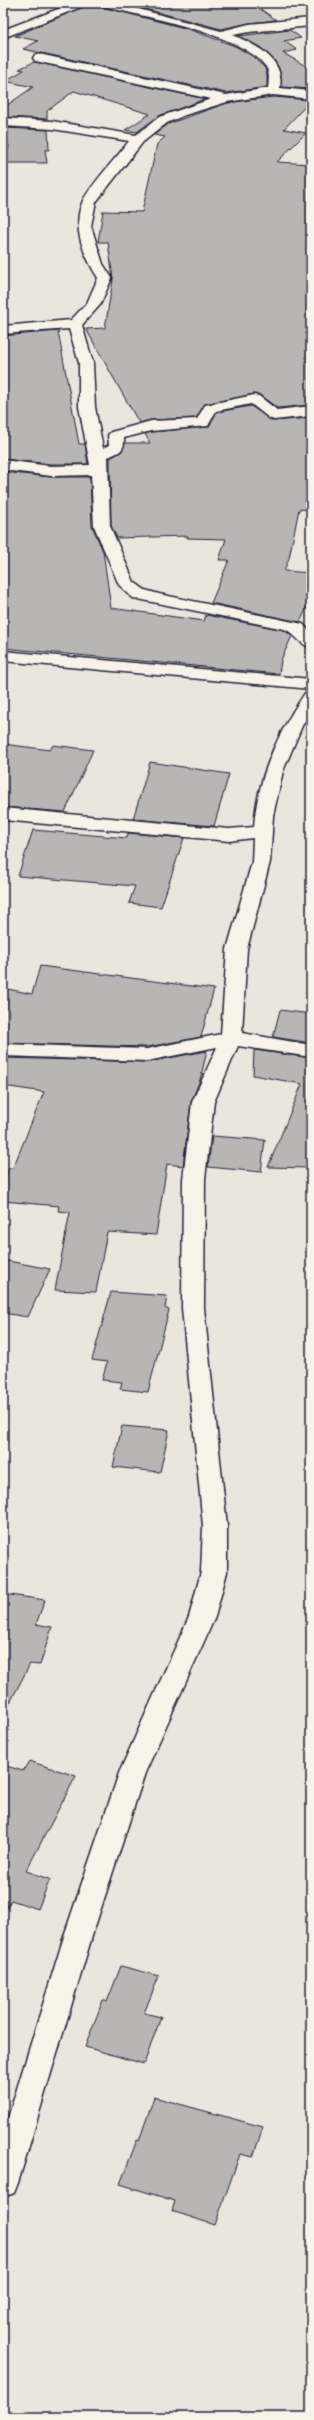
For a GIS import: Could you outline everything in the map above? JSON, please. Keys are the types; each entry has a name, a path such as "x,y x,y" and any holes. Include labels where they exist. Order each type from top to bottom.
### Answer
{"street":[{"path":"3,34 85,3"},
{"path":"103,3 219,35 257,51 271,65 276,76 273,91"},
{"path":"219,35 249,28 311,22"},
{"path":"39,58 225,99"},
{"path":"3,330 75,324 93,305 105,278 96,264 84,226 89,202 138,139 169,117 225,99 273,91 311,95"},
{"path":"3,122 52,125 138,139"},
{"path":"75,324 86,363 86,407 99,470"},
{"path":"311,410 274,415 254,399 210,408 203,423 151,426 116,435 117,447 100,455 99,470 102,526 127,586 139,594 157,599 288,625 297,628 311,643"},
{"path":"3,465 51,470 99,470"},
{"path":"3,656 311,684"},
{"path":"3,2183 79,1933 132,1773 202,1617 214,1572 215,1526 192,1308 192,1227 194,1179 203,1102 231,1038 237,950 261,862 264,816 274,771 293,726 311,697"},
{"path":"3,814 229,835 263,832"},
{"path":"3,1050 147,1055 231,1038 311,1050"}],"building":[{"path":"92,3 188,29 235,46 252,56 265,68 267,75 267,87 226,93 23,49 38,41 15,36"},
{"path":"122,3 252,3 276,20 249,23 221,29"},
{"path":"290,30 301,38 284,41 297,50 283,53 311,69 311,89 282,87 279,69 274,60 260,47 238,36"},
{"path":"34,62 205,99 159,116 137,132 125,130 150,114 74,91 47,111 47,119 3,117 3,108 33,87 5,81 24,70 19,69"},
{"path":"273,97 311,100 284,129 306,133 277,162 311,164 311,405 277,408 260,395 254,394 205,404 196,418 151,420 139,423 86,329 105,328 113,279 108,242 98,242 103,211 142,212 157,144 165,137 154,135 168,124 227,103"},
{"path":"3,128 48,130 49,150 45,150 47,163 6,163 9,145 3,145"},
{"path":"58,331 79,444 85,444 88,464 51,464 3,459 3,336"},
{"path":"251,406 273,421 311,418 311,510 299,509 289,558 284,571 311,573 311,599 300,622 211,603 229,560 219,560 226,539 187,538 188,536 117,538 111,526 110,458 121,452 125,443 150,443 145,434 151,432 208,427 217,412"},
{"path":"3,472 51,477 90,477 92,526 103,551 111,608 204,621 206,615 284,630 292,636 281,660 279,674 3,648"},
{"path":"3,744 50,750 53,745 93,750 65,812 3,807"},
{"path":"150,762 229,774 214,826 133,819"},
{"path":"33,830 127,838 128,833 184,838 161,907 129,903 135,886 18,876"},
{"path":"40,966 214,989 201,1037 147,1047 3,1043 3,988 32,994"},
{"path":"280,1010 311,1014 311,1043 273,1037"},
{"path":"254,1050 311,1058 311,1168 268,1167 302,1084 253,1075"},
{"path":"207,1051 200,1080 191,1102 183,1166 167,1164 156,1235 107,1232 96,1292 55,1290 70,1212 58,1211 59,1206 3,1201 3,1187 9,1168 13,1168 44,1092 3,1086 3,1058 147,1062"},
{"path":"212,1136 265,1140 261,1172 208,1167"},
{"path":"3,1260 50,1269 28,1317 3,1313"},
{"path":"111,1292 167,1296 165,1308 169,1310 148,1392 120,1389 122,1382 102,1380 107,1362 92,1360"},
{"path":"122,1426 169,1430 160,1472 113,1467"},
{"path":"3,1594 45,1600 36,1624 52,1627 40,1665 30,1664 3,1716"},
{"path":"29,1761 76,1776 26,1871 50,1879 38,1909 11,1900 3,1915 3,1765 23,1771"},
{"path":"121,1966 159,1976 144,2013 161,2017 144,2064 85,2047 103,2000 107,2002"},
{"path":"154,2097 263,2127 253,2157 240,2154 215,2225 172,2211 175,2201 120,2184 137,2140 139,2141"}]}
